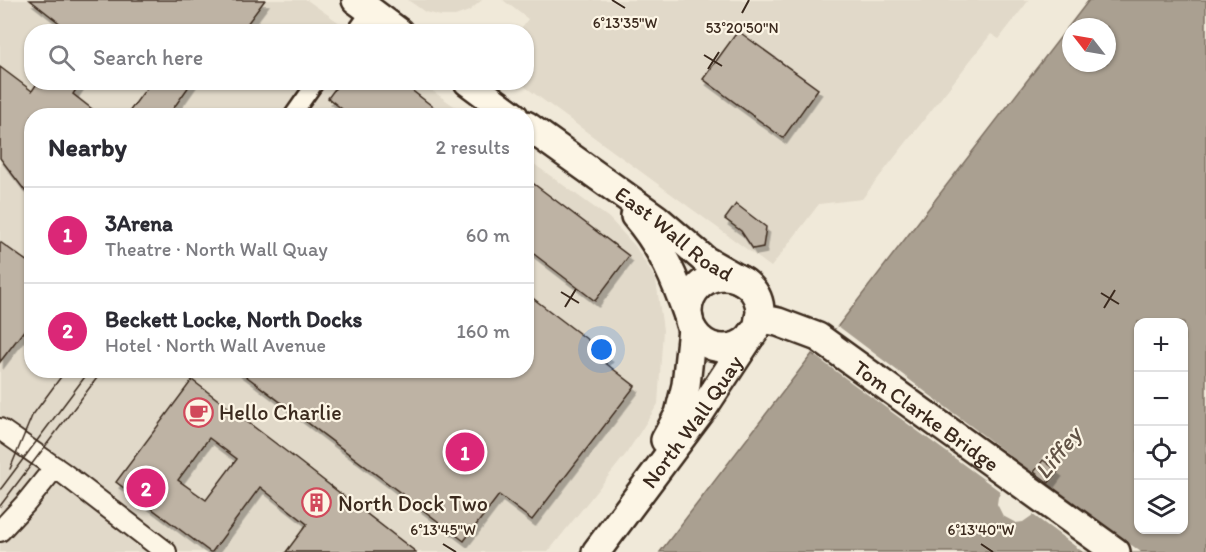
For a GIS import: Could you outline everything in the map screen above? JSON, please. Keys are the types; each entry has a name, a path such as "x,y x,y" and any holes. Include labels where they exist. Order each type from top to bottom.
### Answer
{"main road":[{"path":"360,14 382,24"},
{"path":"479,90 503,108"},
{"name":"East Wall Road","path":"534,131 656,218 705,260 744,282"},
{"name":"East Wall Road","path":"608,184 659,247 670,267 691,324"},
{"path":"726,277 744,282 756,295 759,303 756,326 739,345 721,348 705,342 691,324 690,302 694,293 708,280 726,277"},
{"name":"Tom Clarke Bridge","path":"756,326 778,322 818,338 1116,552"},
{"name":"North Wall Quay","path":"630,508 679,414 686,386 691,324"},
{"name":"North Wall Quay","path":"596,552 700,413 756,326"}],"street":[{"path":"298,108 310,90"},
{"path":"0,429 55,467 166,552"},
{"path":"0,531 55,467"}],"shaded area":[{"path":"0,0 307,0 341,24 24,24 24,90 431,90 457,108 24,108 24,378 534,378 534,164 609,218 635,246 656,280 663,330 658,404 626,454 548,552 0,552"},
{"path":"408,0 482,0 469,11 455,16 441,16 425,12"},
{"path":"503,0 1029,0 999,39 991,34 862,199 819,204 771,267 530,90 534,90 534,24 524,24 528,19"}],"water":[{"name":"Liffey","path":"1089,0 1206,0 1206,552 660,552 812,354 815,356 1062,35 1062,72 1116,72 1116,18 1075,18"}],"pier":[{"path":"838,326 1032,472 1046,454 1062,466 1049,485 1141,552 1083,552 1033,515 1023,522 1016,523 1003,516 997,504 1001,492 815,356"}],"building":[{"path":"30,0 265,0 247,24 61,24"},
{"path":"738,31 818,89 783,138 703,79"},
{"path":"0,67 24,85 24,90 76,90 73,94 91,108 24,108 24,190 0,158"},
{"path":"145,90 186,90 174,108 132,108"},
{"path":"334,90 411,90 435,108 341,108 328,98"},
{"path":"534,184 629,256 595,301 534,254"},
{"path":"736,204 766,227 763,247 753,249 741,231 725,219"},
{"path":"0,242 24,259 24,330 0,362"},
{"path":"534,299 609,356 604,362 635,386 532,520 499,495 464,541 249,378 534,378"},
{"path":"192,380 416,552 286,552 307,524 260,487 210,552 116,482","holes":["209,438 237,459 206,500 178,480"]},
{"path":"1043,460 1058,471 1049,483 1034,472"}],"tram line":[{"path":"10,469 32,416 60,378"},
{"path":"0,490 84,378"},
{"path":"0,506 97,378"}],"place":[{"name":"Hello Charlie","path":"198,412"},
{"name":"3Arena","path":"465,452"},
{"name":"Beckett Locke, North Docks","path":"146,488"},
{"name":"North Dock Two","path":"317,503"}]}
